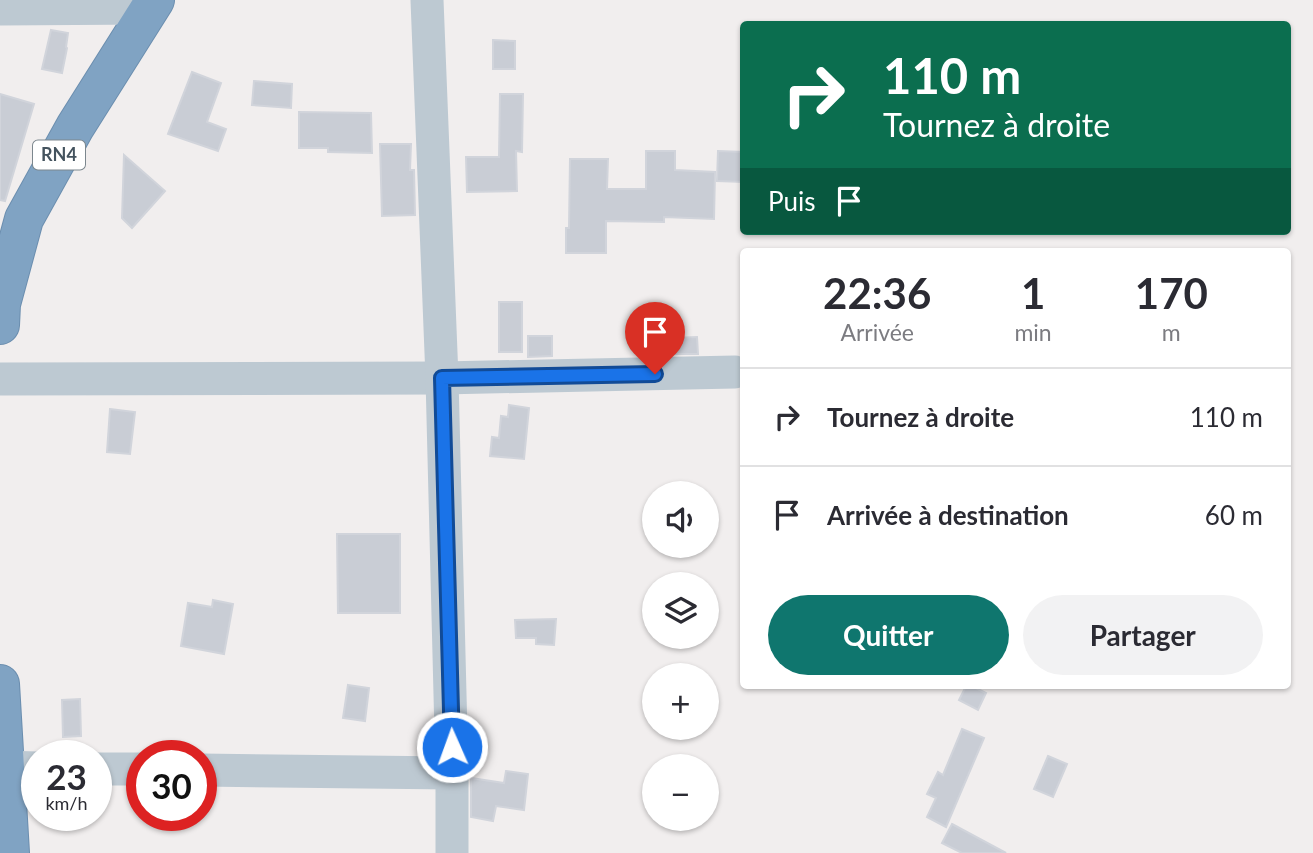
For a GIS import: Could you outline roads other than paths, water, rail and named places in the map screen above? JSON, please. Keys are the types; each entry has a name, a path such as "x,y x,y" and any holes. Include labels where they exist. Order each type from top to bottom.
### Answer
{"highway":[{"name":"RN4","path":"0,326 1,304 24,219 75,127 153,4"},
{"path":"0,684 11,764 10,853"}],"street":[{"path":"428,0 442,378 453,773 452,853"},
{"path":"0,9 153,4"},
{"path":"0,379 442,378 734,372"},
{"path":"217,770 453,773"}]}
